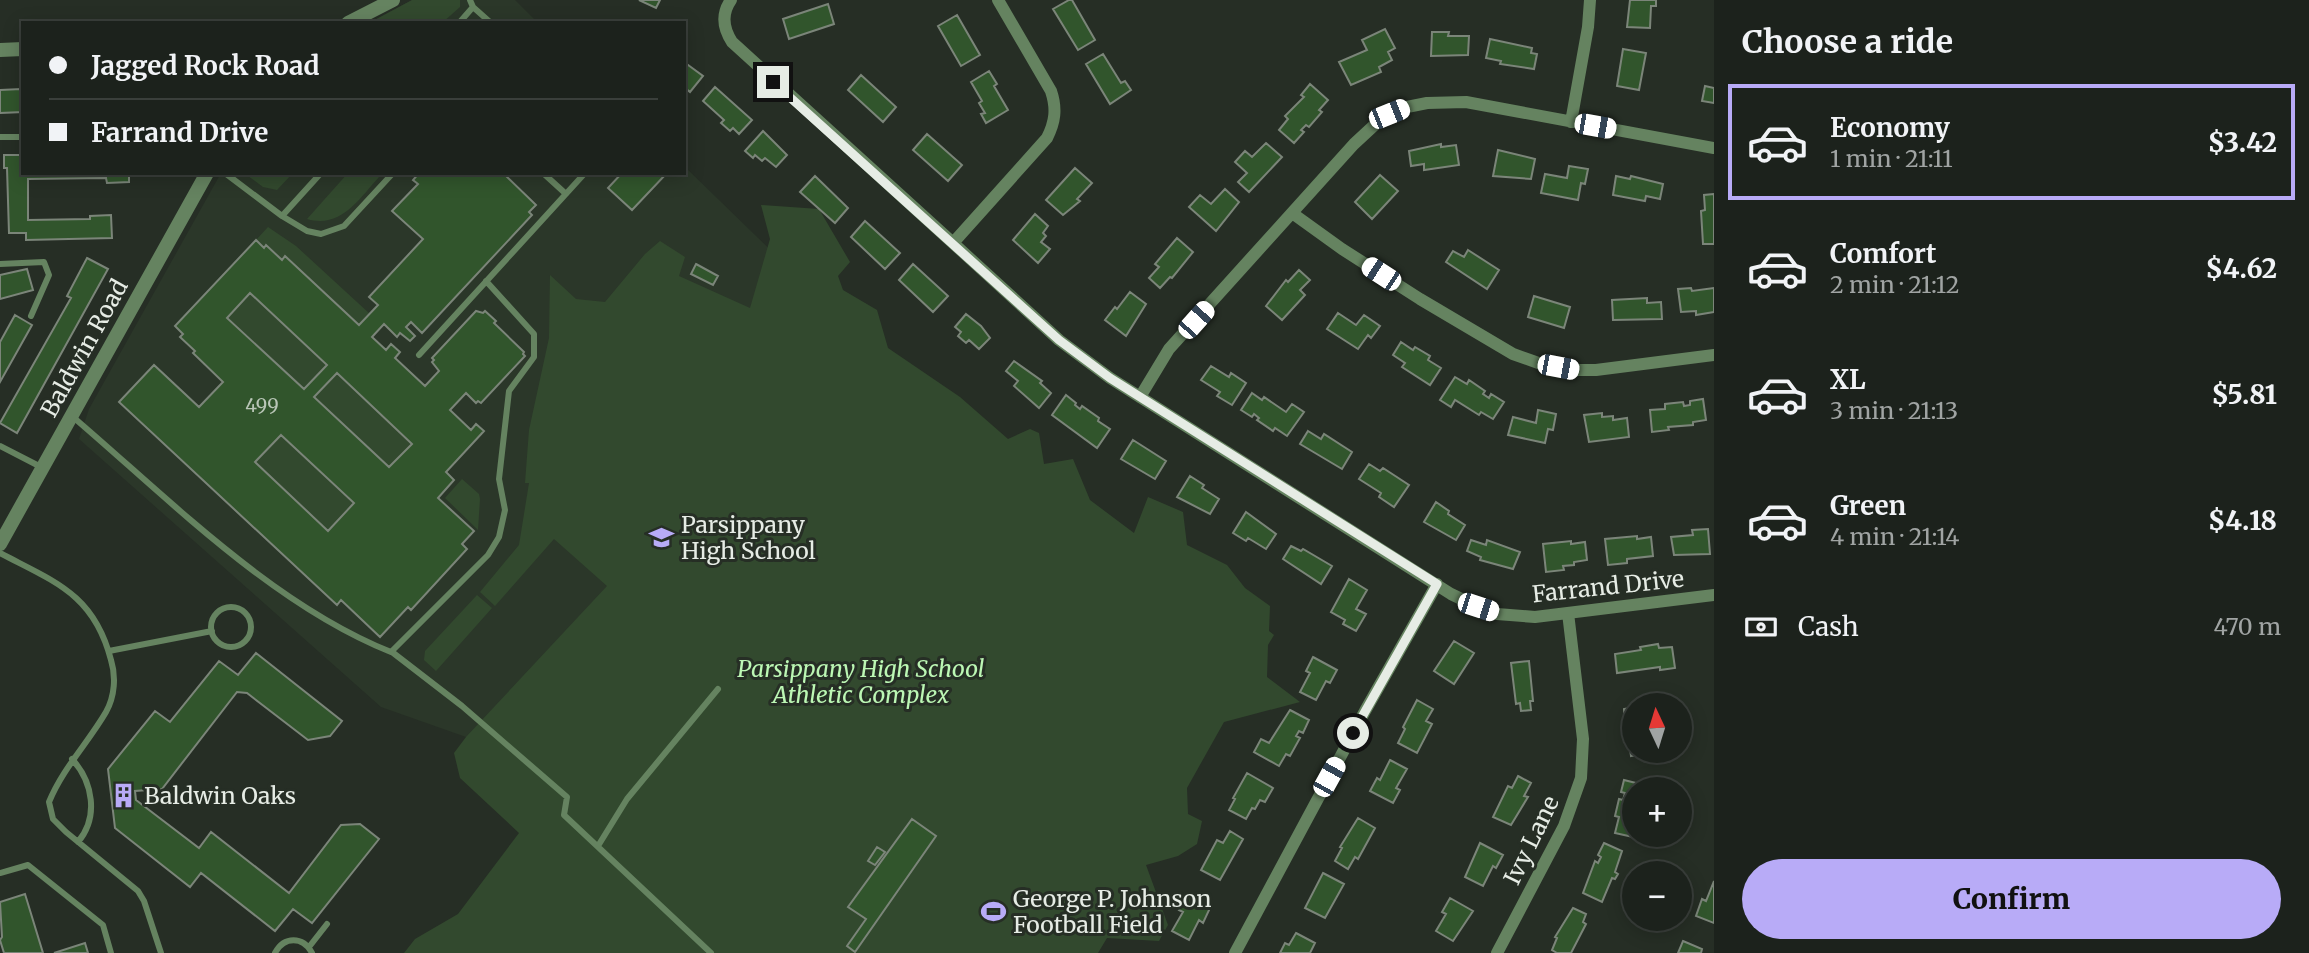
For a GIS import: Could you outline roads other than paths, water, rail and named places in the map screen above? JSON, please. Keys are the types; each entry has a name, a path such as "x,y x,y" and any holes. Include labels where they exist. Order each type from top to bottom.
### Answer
{"street":[{"path":"352,21 393,0"},
{"name":"Farrand Drive","path":"731,0 724,14 724,24 732,42 1059,340 1140,397 1437,584 1478,607 1497,614 1535,617 1714,596"},
{"path":"953,243 1047,138 1055,120 1051,91 999,0"},
{"path":"1571,122 1588,27 1590,0"},
{"path":"0,50 21,49"},
{"path":"1140,397 1169,349 1353,144 1381,119 1407,107 1447,101 1466,102 1714,148"},
{"name":"Baldwin Road","path":"0,544 206,175"},
{"path":"1293,213 1342,249 1420,299 1523,358 1572,370 1596,370 1714,355"},
{"path":"1235,953 1437,584"},
{"name":"Ivy Lane","path":"1497,953 1564,827 1581,778 1583,739 1568,613"}],"lane":[{"path":"459,21 472,3 489,21"},
{"path":"0,137 21,136"},
{"path":"228,175 282,216 307,231 321,234 344,226 391,175"},
{"path":"282,216 319,175"},
{"path":"545,175 566,194"},
{"path":"419,355 583,175"},
{"path":"0,264 44,262 49,275 30,316"},
{"path":"392,652 488,555 499,537 505,510 499,479 509,391 534,357 534,334 486,282"},
{"path":"72,415 263,578 337,626 392,652 462,706 567,797 564,815 711,953"},
{"path":"0,446 42,468"},
{"path":"0,553 63,586 80,600 92,613 109,651 114,670 114,690 108,709 72,759 49,802 53,819 138,891 144,901 160,953"},
{"path":"228,607 242,610 250,620 251,633 244,643 238,646 231,648 219,643 212,631 216,614 228,607"},
{"path":"109,651 212,631"},
{"path":"598,846 626,799 718,690"},
{"path":"72,759 89,783 92,811 87,832 78,842"},
{"path":"0,873 28,865 103,925 111,953"},
{"path":"275,953 288,940 301,941 310,950 327,924"}],"place":[{"name":"Parsippany High School","path":"661,537"},
{"name":"Baldwin Oaks","path":"124,795"},
{"name":"George P. Johnson Football Field","path":"993,911"}],"park label":[{"name":"Parsippany High School Athletic Complex","path":"861,681"}]}
